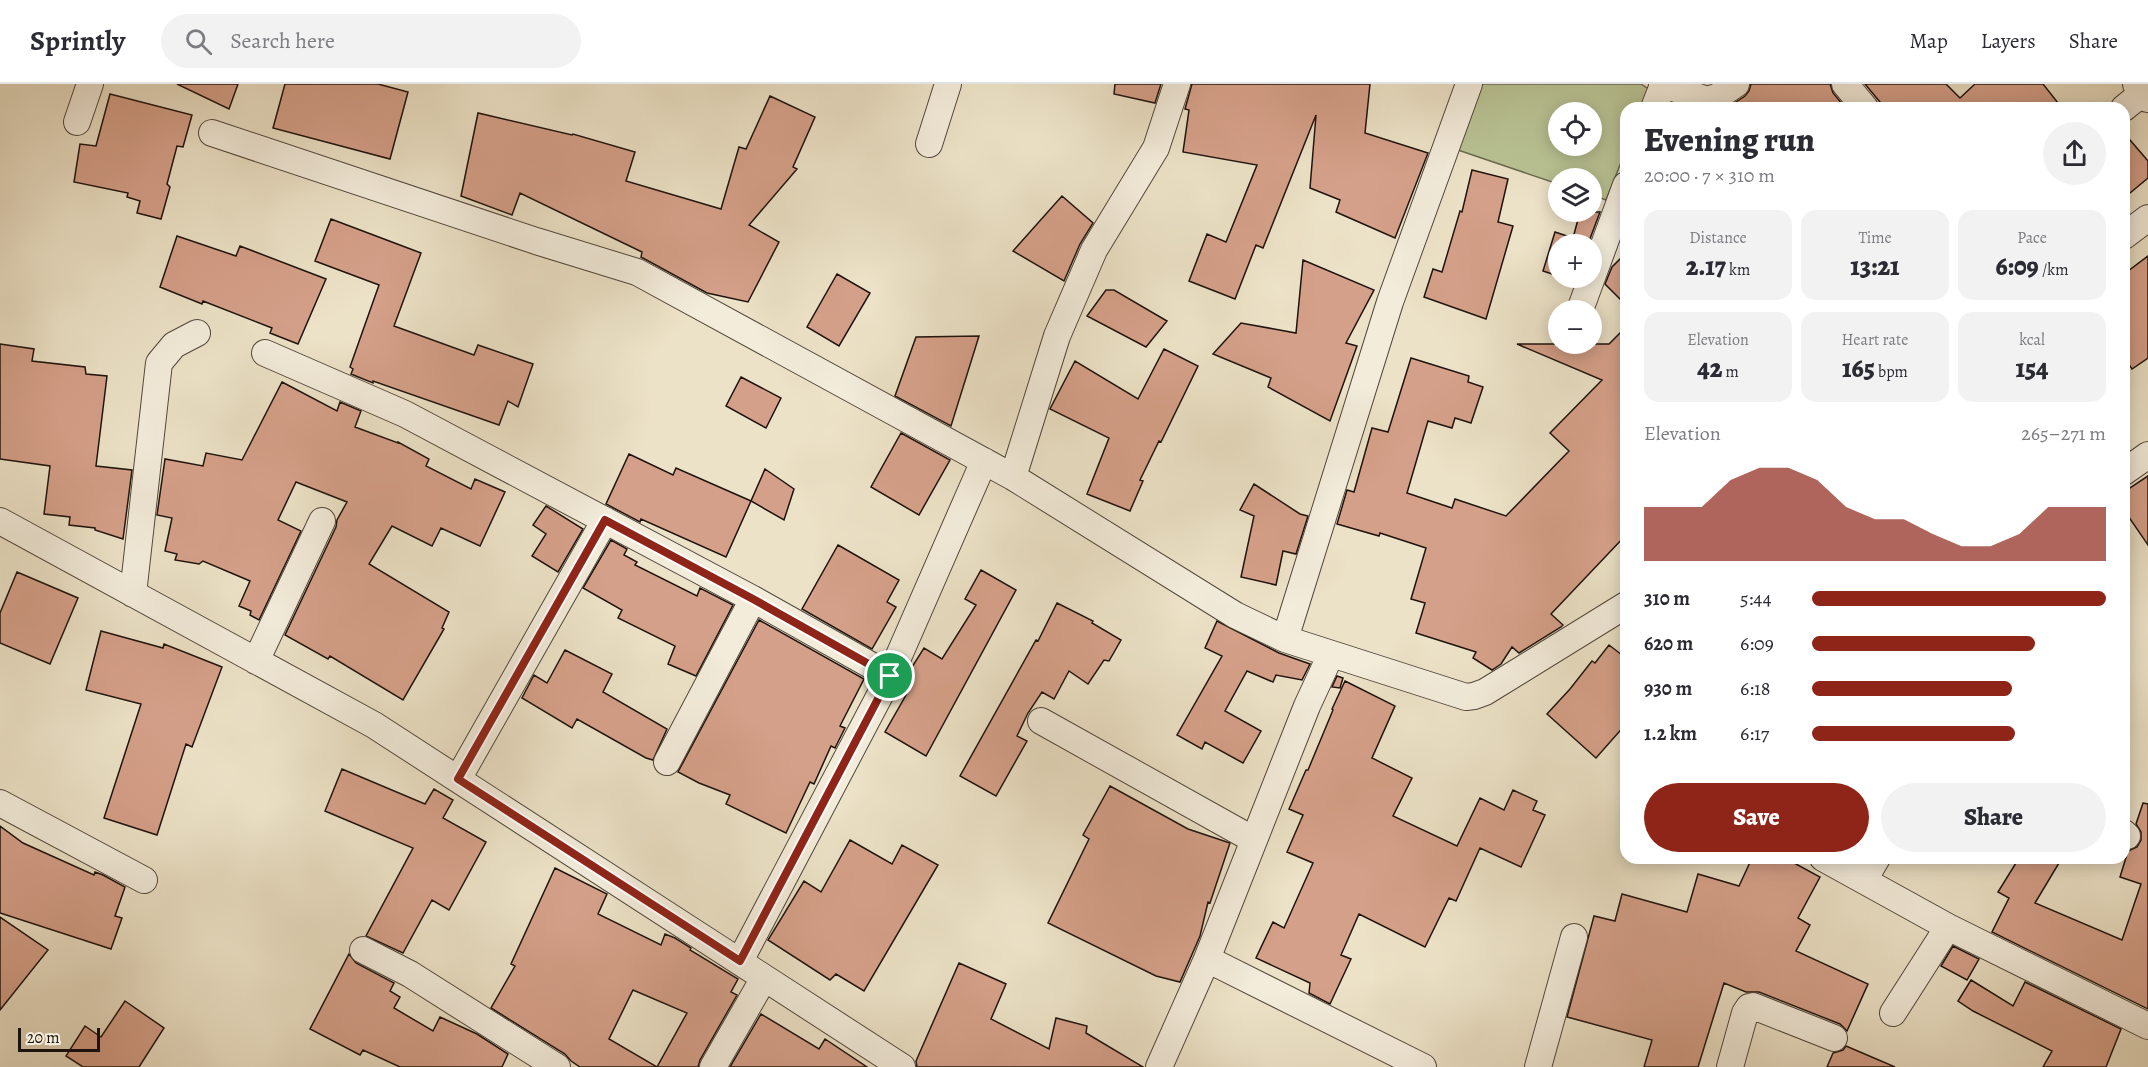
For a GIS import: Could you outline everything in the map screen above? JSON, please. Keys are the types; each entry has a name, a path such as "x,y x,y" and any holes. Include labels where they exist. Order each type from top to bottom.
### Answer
{"street":[{"path":"76,122 90,84"},
{"path":"929,144 948,84"},
{"path":"1013,477 1057,336 1094,250 1156,148 1177,84"},
{"path":"1285,639 1390,302 1469,84"},
{"path":"1656,102 1662,84 1707,100 1717,97 1736,84"},
{"path":"1845,84 1860,102"},
{"path":"212,133 525,238 637,272 1013,477 1235,615 1285,639 1466,696 1474,696 1485,692 1620,609"},
{"path":"1584,300 1620,201"},
{"path":"2130,232 2148,218"},
{"path":"133,594 159,363 174,345 197,333"},
{"path":"265,353 405,414 753,599 890,676"},
{"path":"2130,468 2148,455"},
{"path":"740,961 890,676 984,461"},
{"path":"458,779 605,520"},
{"path":"0,521 374,725 740,961 895,1065"},
{"path":"256,661 322,521"},
{"path":"667,762 753,599"},
{"path":"1159,1067 1207,959 1307,706 1331,654"},
{"path":"1041,721 1254,840"},
{"path":"0,803 144,880"},
{"path":"1834,864 1948,927 2148,1026"},
{"path":"1864,880 1873,864"},
{"path":"1893,1013 1948,927"},
{"path":"1538,1067 1574,937"},
{"path":"363,950 410,974 557,1067"},
{"path":"1207,959 1423,1067"},
{"path":"713,1067 764,978"},
{"path":"1730,1067 1745,1013 1749,1007 1753,1006 1834,1038"}],"green space":[{"path":"1480,84 1641,84 1650,90 1645,102 1620,102 1620,165 1606,200 1602,199 1602,168 1548,168 1548,181 1455,149"}],"building":[{"path":"177,84 238,84 229,109"},
{"path":"285,84 378,84 408,92 390,159 273,128"},
{"path":"1115,84 1161,84 1155,103 1114,94"},
{"path":"1192,84 1370,84 1365,133 1428,153 1395,238 1336,212 1340,200 1310,188 1316,115 1263,248 1256,245 1235,299 1189,281 1207,234 1226,242 1257,165 1183,152 1189,110 1185,109"},
{"path":"1751,84 1830,84 1833,93 1840,102 1736,102 1749,91"},
{"path":"1865,84 1946,84 1960,98 1975,84 2043,84 2057,102 1880,102"},
{"path":"110,94 192,115 183,147 177,146 167,184 170,187 161,219 137,213 140,201 127,197 128,193 74,182 80,144 96,146"},
{"path":"770,96 815,117 793,167 797,169 749,225 779,242 748,302 707,293 641,257 642,252 520,193 512,215 461,196 478,113 573,134 635,152 626,181 721,209 739,147 746,149"},
{"path":"2130,140 2148,161 2148,178 2130,193"},
{"path":"1472,170 1508,179 1498,222 1513,226 1486,319 1424,297 1433,269 1442,272 1460,211 1462,212"},
{"path":"1062,196 1093,223 1080,244 1064,281 1013,251"},
{"path":"331,219 421,253 394,326 474,355 478,345 533,364 518,407 508,401 499,425 351,374 353,369 350,367 379,285 315,261"},
{"path":"1577,222 1596,222 1592,234 1574,234"},
{"path":"177,236 236,256 240,246 326,279 298,344 270,333 272,328 160,287"},
{"path":"1548,255 1548,273 1543,271"},
{"path":"2148,256 2148,358 2132,369 2130,366 2130,270"},
{"path":"1620,259 1620,299 1605,284 1612,267"},
{"path":"1303,260 1374,290 1346,343 1357,346 1330,421 1268,387 1271,378 1213,354 1241,323 1296,333"},
{"path":"837,274 870,293 839,346 807,327"},
{"path":"1106,290 1114,290 1167,321 1146,347 1087,316"},
{"path":"1620,333 1620,541 1551,614 1563,625 1519,653 1512,647 1501,664 1492,670 1473,658 1476,652 1416,633 1425,603 1411,599 1426,548 1380,533 1379,536 1337,524 1347,490 1354,492 1372,428 1388,432 1411,358 1469,376 1468,382 1483,387 1471,423 1455,418 1452,428 1428,421 1407,493 1452,508 1455,499 1506,516 1569,451 1550,433 1602,380 1517,344 1548,344 1548,354 1602,354 1602,344 1609,344"},
{"path":"979,336 951,426 895,396 916,337"},
{"path":"0,344 34,349 32,361 85,367 86,374 107,376 96,466 132,470 123,539 95,530 95,528 69,525 70,517 44,514 50,466 0,459"},
{"path":"1164,349 1198,366 1140,480 1143,481 1130,511 1087,494 1109,438 1050,409 1075,361 1138,399"},
{"path":"741,377 781,398 766,428 726,406"},
{"path":"282,382 337,411 340,402 361,411 355,427 398,442 429,459 426,466 471,489 475,479 505,492 480,546 441,528 432,546 392,526 369,564 449,612 442,628 444,629 403,700 330,656 328,659 285,635 347,502 296,482 278,520 301,531 259,620 250,615 251,611 239,606 250,581 203,561 199,564 175,560 177,554 165,551 172,518 157,515 165,459 203,466 206,453 242,460"},
{"path":"901,433 950,460 919,515 871,487"},
{"path":"629,454 673,475 676,468 751,501 726,557 641,519 640,522 606,504"},
{"path":"765,469 794,489 784,520 751,501"},
{"path":"2148,476 2148,545 2130,519 2130,488"},
{"path":"1254,484 1300,514 1308,516 1296,554 1283,551 1276,585 1241,577 1254,516 1240,510"},
{"path":"546,506 583,529 558,572 532,556 546,534 533,525"},
{"path":"611,540 627,549 624,555 637,562 635,565 697,596 700,588 733,605 696,676 668,664 675,646 618,618 622,610 583,588"},
{"path":"838,545 899,580 887,602 896,607 872,649 802,609"},
{"path":"981,570 1016,590 926,756 885,732 910,688 903,683 905,678 924,648 942,659 976,605 965,599"},
{"path":"17,572 78,598 50,664 0,643 0,613"},
{"path":"1057,603 1093,621 1092,623 1121,640 1109,661 1104,660 1088,684 1069,671 1054,699 1042,692 1017,736 1027,741 996,796 960,776 1036,640 1038,641"},
{"path":"759,620 864,679 840,726 845,728 835,748 831,746 814,784 810,782 786,833 726,804 730,795 678,772"},
{"path":"1217,621 1279,653 1310,664 1302,680 1276,675 1273,682 1247,671 1225,711 1261,731 1243,763 1205,742 1202,749 1177,735 1222,656 1205,648"},
{"path":"101,631 163,648 164,644 222,667 192,747 186,744 157,835 104,818 141,704 86,690"},
{"path":"1609,645 1620,653 1620,731 1596,758 1547,714 1592,661 1595,663"},
{"path":"565,650 612,674 603,692 667,729 653,760 577,719 572,728 522,698 534,675 547,683"},
{"path":"1337,676 1343,678 1340,688 1332,687"},
{"path":"1345,681 1395,706 1372,758 1412,778 1393,816 1457,846 1480,798 1504,810 1513,790 1537,801 1533,810 1545,815 1521,867 1480,848 1456,901 1449,898 1425,947 1359,914 1341,955 1351,959 1330,1004 1309,993 1310,983 1256,958 1273,922 1284,928 1313,863 1287,852 1303,815 1289,809"},
{"path":"342,769 425,804 434,789 453,800 443,818 486,842 449,910 432,900 403,953 366,936 413,848 325,811"},
{"path":"1110,786 1188,829 1230,843 1210,903 1208,902 1200,936 1180,982 1156,976 1048,923 1089,839 1083,835"},
{"path":"2143,803 2148,804 2148,1009 1992,932 2009,898 1998,892 2015,864 2058,864 2035,903 2122,940 2141,884 2120,877 2124,864 2130,864 2130,850 2137,847 2141,840 2141,832 2136,824"},
{"path":"0,826 23,843 94,875 95,872 103,875 125,887 115,916 122,918 111,949 0,913"},
{"path":"850,840 892,864 902,845 938,865 864,991 836,974 830,980 768,940 804,881 821,892"},
{"path":"1749,864 1796,864 1820,877 1798,918 1810,925 1796,951 1868,984 1847,1031 1840,1024 1759,992 1746,992 1724,983 1698,1067 1644,1067 1652,1040 1567,1017 1594,916 1615,921 1622,894 1687,912 1698,874 1739,886"},
{"path":"555,868 607,894 598,914 661,945 665,934 675,938 691,948 690,950 738,979 731,992 737,995 698,1067 657,1067 580,1067 565,1054 491,1008 515,966 511,964","holes":["633,990 687,1013 657,1067 609,1039"]},
{"path":"0,917 48,950 0,1010"},
{"path":"1953,946 1979,959 1967,980 1941,966"},
{"path":"349,954 356,963 394,983 390,991 400,997 394,1008 433,1031 440,1017 477,1034 508,1054 502,1067 400,1067 363,1050 360,1055 310,1029"},
{"path":"959,963 1006,984 991,1019 1049,1049 1056,1018 1087,1026 1086,1033 1143,1067 917,1067 916,1061"},
{"path":"1971,980 2013,1006 2025,982 2121,1029 2106,1067 2043,1067 2052,1051 1958,1001"},
{"path":"125,1001 164,1028 139,1067 83,1067 66,1056 85,1026 101,1037"},
{"path":"761,1014 819,1049 825,1039 867,1067 730,1067"},
{"path":"1846,1046 1895,1067 1827,1067 1833,1053 1843,1050"}],"route":[{"path":"605,520 890,676 740,961 458,779 605,520"}]}
